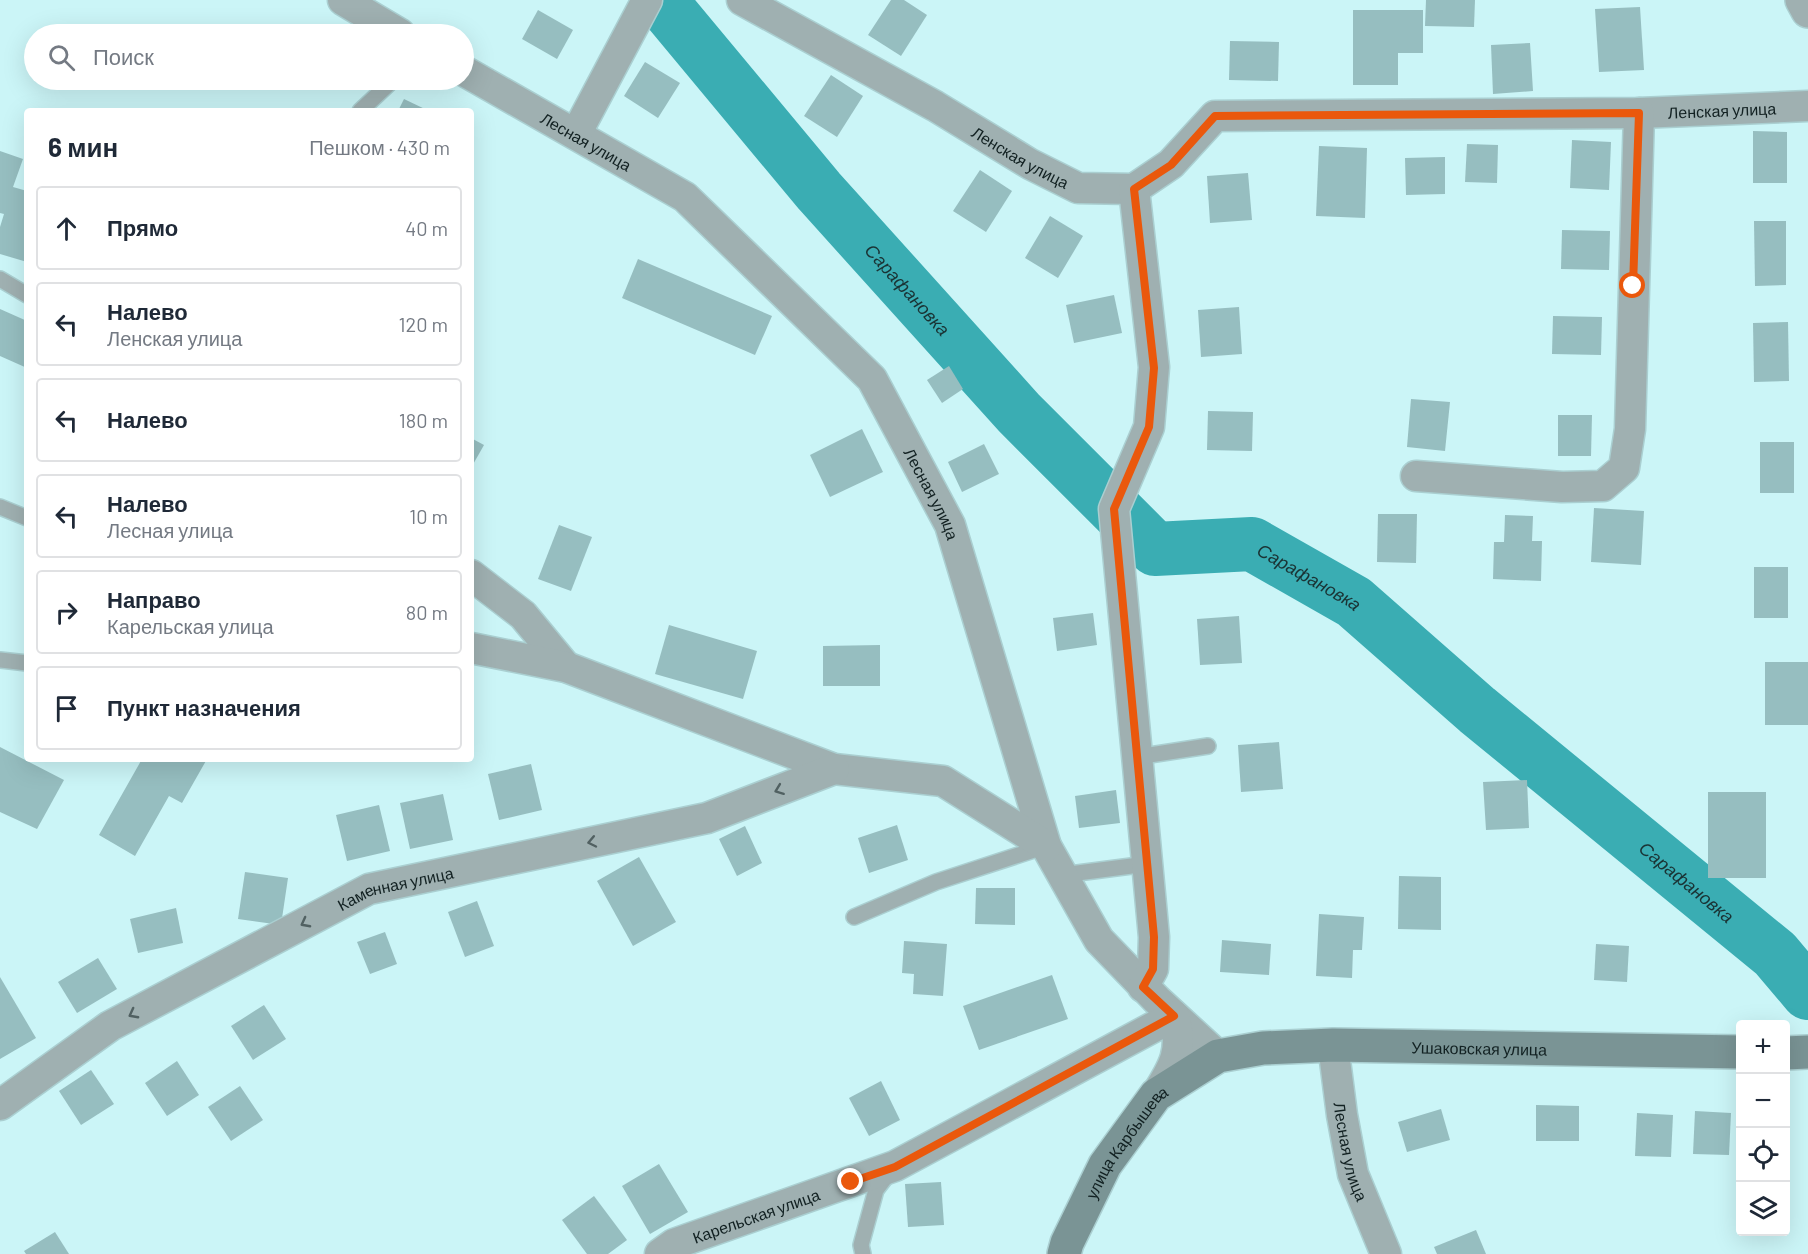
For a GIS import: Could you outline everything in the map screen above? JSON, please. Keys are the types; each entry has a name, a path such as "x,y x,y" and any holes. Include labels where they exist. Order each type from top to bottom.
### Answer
{"main road":[{"name":"Ушаковская улица","path":"1218,1056 1263,1048 1333,1045 1736,1052"},
{"path":"1790,1053 1808,1052"},
{"name":"улица Карбышева","path":"1064,1254 1066,1243 1104,1165 1156,1095 1218,1056"}],"street":[{"path":"343,0 383,24"},
{"path":"576,134 646,0"},
{"name":"Ленская улица","path":"742,0 935,106 1030,164 1078,188 1134,189 1171,165 1215,116 1639,113 1808,106"},
{"path":"1802,0 1808,11"},
{"name":"Лесная улица","path":"474,77 685,196 872,379 950,525 1046,846 1099,940 1143,987 1218,1056"},
{"path":"1416,476 1562,487 1603,486 1624,468 1630,429 1639,113"},
{"path":"1134,189 1154,368 1149,427 1114,509 1154,937 1153,969 1143,987"},
{"path":"474,577 523,615 566,667"},
{"path":"474,649 566,667 834,769 943,781 1046,846"},
{"name":"Каменная улица","path":"0,1105 110,1026 369,889 707,818 834,769"},
{"path":"1156,1095 1172,1070 1177,1053 1178,1030 1174,1016"},
{"name":"Карельская улица","path":"660,1254 674,1244 895,1167 1174,1016"},
{"name":"Лесная улица","path":"1333,1045 1342,1116 1353,1174 1386,1254"}],"lane":[{"path":"363,108 382,90"},
{"path":"0,279 24,293"},
{"path":"0,507 24,517"},
{"path":"0,660 24,663"},
{"path":"1137,757 1208,746"},
{"path":"854,917 936,882 1046,846"},
{"path":"1062,875 1147,864"},
{"path":"863,1254 861,1245 876,1190 895,1167"}],"building":[{"path":"891,0 904,0 927,15 901,56 868,35"},
{"path":"1426,0 1475,0 1474,27 1425,26"},
{"path":"1640,7 1644,70 1599,72 1595,9"},
{"path":"538,10 573,30 557,59 522,39"},
{"path":"1353,10 1423,10 1423,53 1398,53 1398,85 1353,85"},
{"path":"1230,41 1279,42 1278,81 1229,80"},
{"path":"1530,43 1533,91 1493,94 1491,45"},
{"path":"645,62 680,83 658,118 624,96"},
{"path":"831,75 863,96 837,137 804,116"},
{"path":"404,99 423,108 400,108"},
{"path":"1753,131 1787,132 1787,183 1753,183"},
{"path":"1572,140 1611,142 1609,190 1570,188"},
{"path":"1467,144 1498,145 1497,183 1465,182"},
{"path":"1319,146 1367,148 1365,218 1316,216"},
{"path":"0,151 23,159 13,187 24,190 24,261 0,254 0,227 4,214 0,213"},
{"path":"1445,157 1445,194 1406,195 1405,158"},
{"path":"980,170 1012,191 986,232 953,211"},
{"path":"1248,173 1252,220 1210,223 1207,176"},
{"path":"1050,216 1083,236 1058,278 1025,258"},
{"path":"1754,221 1786,221 1786,285 1755,286"},
{"path":"1562,230 1610,231 1609,270 1561,269"},
{"path":"638,259 772,316 755,355 622,298"},
{"path":"1114,295 1122,333 1074,343 1066,305"},
{"path":"1239,307 1242,354 1201,357 1198,310"},
{"path":"0,309 24,320 24,367 0,356"},
{"path":"1553,316 1602,317 1601,355 1552,354"},
{"path":"1788,322 1789,381 1754,382 1753,323"},
{"path":"949,366 963,389 942,403 927,380"},
{"path":"1411,399 1450,402 1445,451 1407,447"},
{"path":"1208,411 1253,412 1252,451 1207,450"},
{"path":"1558,415 1592,415 1591,456 1558,456"},
{"path":"862,429 883,472 830,497 810,455"},
{"path":"474,440 484,445 474,463"},
{"path":"1760,442 1794,442 1794,493 1760,493"},
{"path":"984,444 999,474 962,492 948,462"},
{"path":"1594,508 1644,511 1641,565 1591,562"},
{"path":"1378,514 1417,514 1416,563 1377,562"},
{"path":"1505,515 1533,516 1532,541 1542,541 1541,581 1493,579 1494,542 1504,542"},
{"path":"559,525 592,537 571,591 538,579"},
{"path":"1754,567 1788,567 1788,618 1754,618"},
{"path":"1093,613 1097,645 1057,651 1053,618"},
{"path":"1239,616 1242,663 1200,665 1197,619"},
{"path":"669,625 757,651 743,699 655,674"},
{"path":"880,645 880,686 823,686 823,646"},
{"path":"1765,662 1808,662 1808,725 1765,725"},
{"path":"1279,742 1283,789 1241,792 1238,745"},
{"path":"0,747 24,759 24,762 29,762 64,780 37,829 0,812"},
{"path":"140,762 205,762 182,803 169,796 135,856 99,835"},
{"path":"531,764 542,810 499,820 488,774"},
{"path":"1527,780 1529,828 1486,830 1483,782"},
{"path":"1116,790 1120,823 1079,828 1075,796"},
{"path":"1708,792 1766,792 1766,878 1708,878"},
{"path":"443,794 453,840 410,849 400,803"},
{"path":"379,805 390,851 347,861 336,815"},
{"path":"897,825 908,860 869,873 858,838"},
{"path":"745,826 762,863 737,876 719,839"},
{"path":"639,857 676,922 633,946 597,881"},
{"path":"245,872 288,878 281,925 238,919"},
{"path":"1399,876 1441,877 1441,930 1398,929"},
{"path":"976,888 1015,888 1015,925 975,924"},
{"path":"477,901 494,946 465,957 448,912"},
{"path":"176,908 183,943 138,953 130,919"},
{"path":"1319,914 1364,917 1362,950 1353,950 1352,978 1316,976"},
{"path":"385,932 397,964 370,974 357,942"},
{"path":"1222,940 1271,944 1269,975 1220,972"},
{"path":"904,941 947,944 943,996 913,994 914,974 902,973"},
{"path":"1596,944 1629,946 1627,982 1594,980"},
{"path":"98,958 117,989 77,1013 58,982"},
{"path":"1052,975 1068,1019 979,1050 963,1006"},
{"path":"0,977 36,1038 0,1059"},
{"path":"264,1005 286,1039 253,1060 231,1026"},
{"path":"177,1061 199,1095 167,1116 145,1083"},
{"path":"91,1070 114,1104 81,1125 59,1091"},
{"path":"881,1081 900,1120 869,1136 849,1098"},
{"path":"240,1086 263,1120 231,1141 208,1107"},
{"path":"1536,1105 1579,1106 1579,1141 1536,1141"},
{"path":"1441,1109 1450,1140 1407,1152 1398,1122"},
{"path":"1695,1111 1731,1113 1729,1155 1693,1154"},
{"path":"1637,1113 1673,1115 1671,1157 1635,1156"},
{"path":"659,1164 688,1212 650,1234 622,1186"},
{"path":"941,1182 944,1225 908,1227 905,1184"},
{"path":"594,1196 627,1240 608,1254 587,1254 562,1220"},
{"path":"1476,1230 1486,1254 1437,1254 1434,1247"},
{"path":"55,1232 69,1254 26,1254 24,1251"}],"waterway":[{"name":"Сарафановка","path":"660,0 819,191 1019,413 1155,549 1252,544 1354,602 1477,710 1775,954 1808,993"}],"route":[{"path":"851,1182 895,1167 1174,1016 1143,987 1153,969 1154,937 1114,509 1149,427 1154,368 1134,189 1171,165 1215,116 1639,113 1633,286"}]}
